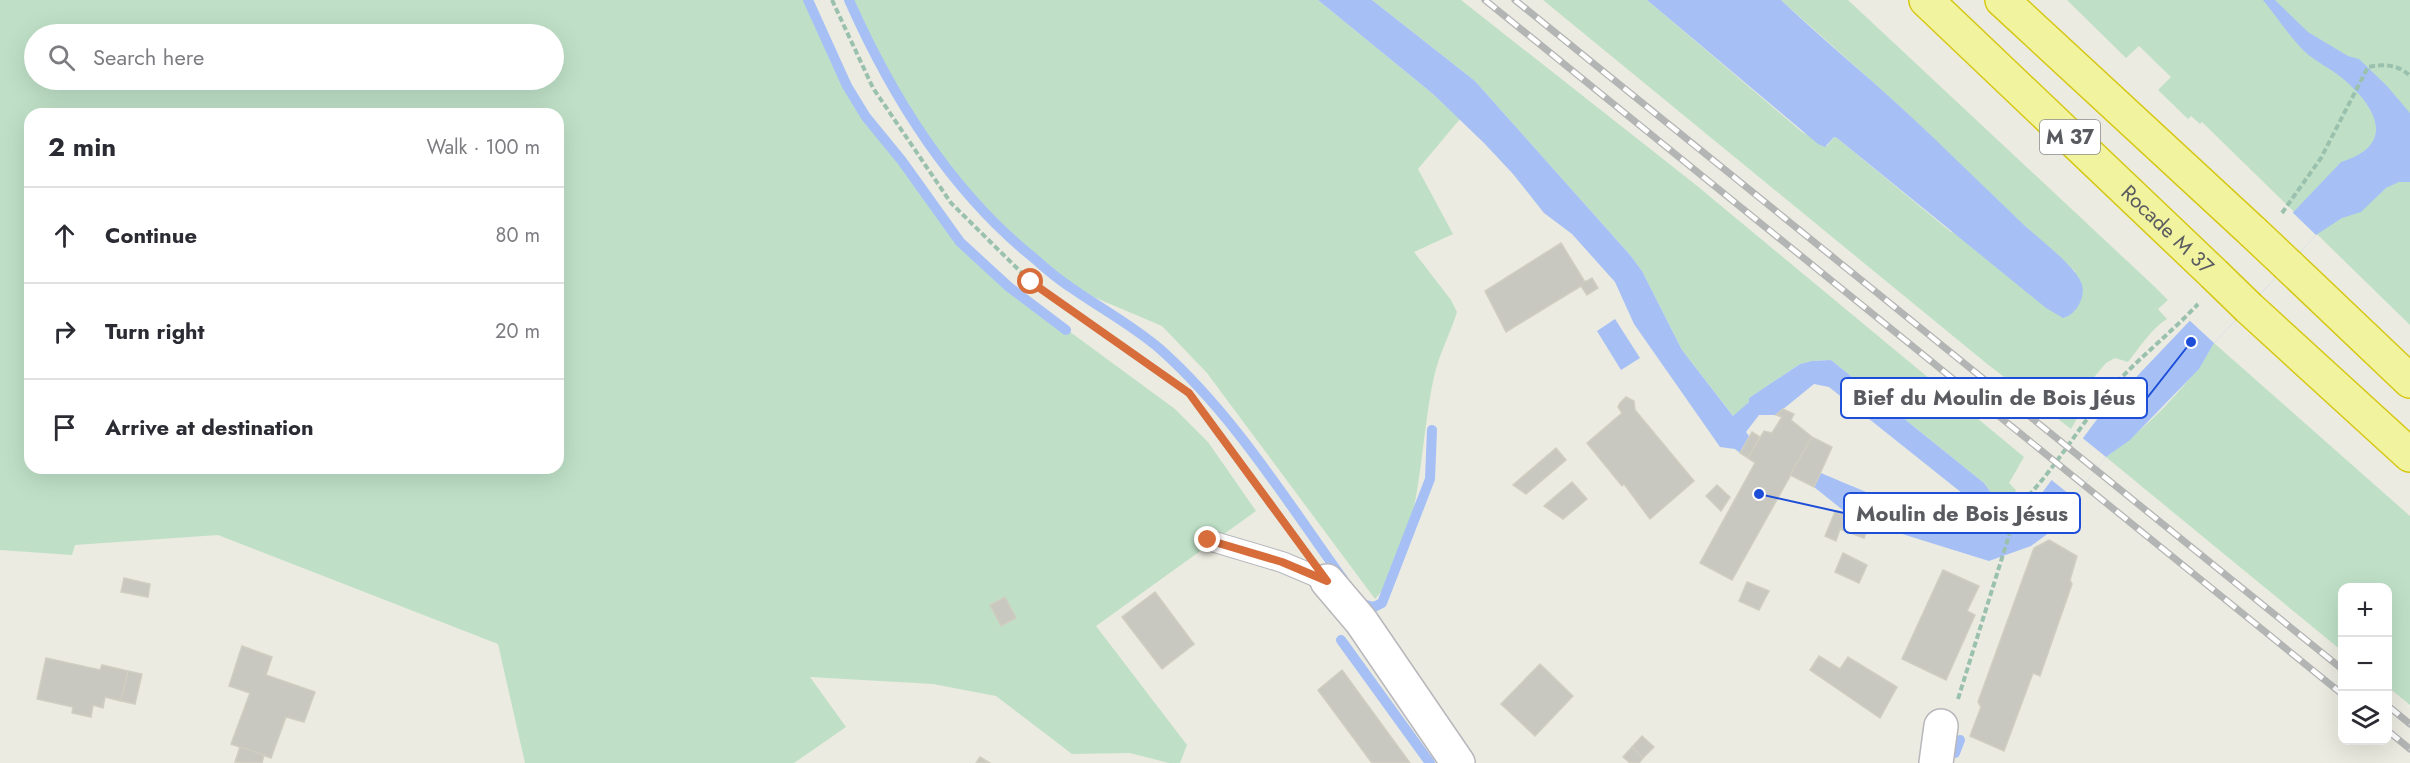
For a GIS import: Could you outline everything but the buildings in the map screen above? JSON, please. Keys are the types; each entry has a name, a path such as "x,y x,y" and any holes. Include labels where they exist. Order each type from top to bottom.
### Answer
{"highway":[{"name":"Rocade M 37","path":"1926,0 2208,287 2248,308 2410,455"},
{"name":"M 37","path":"2002,0 2410,381"}],"street":[{"path":"1327,581 1361,621 1458,763"},
{"path":"1936,763 1941,726"}],"lane":[{"path":"1208,540 1282,562 1327,581"}],"path":[{"path":"832,0 873,88 951,202 1031,282 1189,393 1327,581"},
{"path":"2280,214 2321,158 2368,67 2384,64 2405,71 2410,76"},
{"path":"1941,726 1960,696 2016,513 2109,391 2144,355 2178,326 2208,287"}],"green space":[{"path":"0,0 808,0 847,86 866,117 902,161 960,242 1009,287 1175,409 1208,442 1256,511 1096,626 1187,745 1180,763 1169,763 1130,753 1072,754 996,696 933,684 810,677 846,727 794,763 525,763 498,644 218,535 75,545 72,555 0,550"},
{"path":"852,0 1318,0 1433,94 1460,119 1418,169 1453,234 1414,252 1451,300 1457,312 1434,377 1416,494 1402,553 1390,578 1375,599 1207,373 1162,326 1070,287 1032,257 945,168 899,97 863,33"},
{"path":"1372,0 1461,0 1696,185 2024,457 2009,483 2016,490 2006,513 1984,483 1831,360 1800,364 1749,398 1749,402 1734,417 1682,350 1642,271 1631,256 1475,81"},
{"path":"1543,0 1647,0 1802,132 1827,146 1834,137 1837,138 1951,232 2076,272 2037,238 1903,109 1781,0 1848,0 2168,300 2158,309 2167,319 2151,333 2128,362 2115,358 2106,363 2095,376 2088,399 2071,429 1986,363"},
{"path":"2067,0 2410,0 2410,325 2202,122 2200,124 2191,116 2188,119 2158,90 2171,77 2139,46 2126,58"},
{"path":"2214,343 2410,516 2410,705 2392,690 2392,583 2338,583 2338,648 2106,457 2152,420 2180,390"}],"water":[{"path":"1318,0 1372,0 1475,81 1631,256 1642,271 1682,350 1733,416 1749,402 1749,398 1800,364 1831,360 1984,483 2006,513 2027,513 2101,414 2341,162 2359,155 2370,146 2375,136 2376,124 2364,101 2342,78 2304,51 2263,0 2275,0 2308,32 2348,56 2359,59 2387,86 2410,113 2410,182 2399,182 2386,188 2361,212 2342,218 2316,235 2214,343 2199,369 2130,440 2106,457 2074,498 2061,524 2031,546 1989,561 1854,519 1814,487 1821,473 1928,514 1973,523 1995,525 1997,521 1829,387 1814,384 1776,415 1759,415 1746,432 1749,436 1740,453 1735,449 1720,447 1634,324 1615,282 1572,234 1544,213 1513,174 1433,94"},
{"path":"1647,0 1781,0 1904,110 2071,268 2083,287 2080,304 2073,313 2063,318 2046,308 1837,138 1834,137 1825,147 1818,144"},
{"path":"1615,319 1640,358 1621,370 1597,331"}],"pier":[{"path":"2291,211 2316,235 2214,343 2188,319"},
{"path":"2080,436 2106,457 2074,498 2049,478"}],"waterway":[{"path":"808,0 847,86 866,117 902,161 960,242 1009,287 1066,330"},
{"path":"849,0 884,72 905,107 927,141 977,204 1005,233 1052,274 1149,340 1186,374 1258,459 1343,579"},
{"path":"1360,601 1362,604 1374,607 1382,603 1430,479 1432,430"},
{"path":"1341,640 1430,763"},
{"path":"1955,753 1960,740"}],"railway":[{"path":"1485,0 2338,691"},
{"path":"1515,0 2338,666"},
{"path":"2392,709 2410,724"},
{"path":"2392,734 2410,749"}],"place":[{"name":"Bief du Moulin de Bois Jéus","path":"2191,342"},
{"name":"Moulin de Bois Jésus","path":"1759,494"}],"route":[{"path":"1031,282 1189,393 1327,581 1282,562 1208,540"}]}
